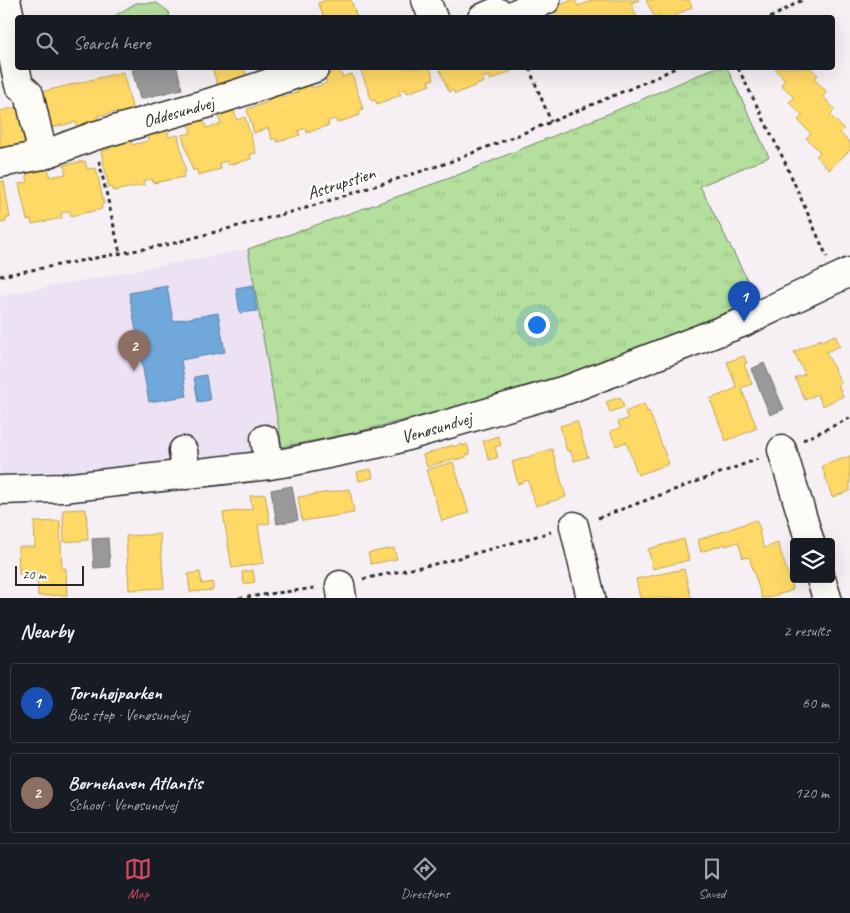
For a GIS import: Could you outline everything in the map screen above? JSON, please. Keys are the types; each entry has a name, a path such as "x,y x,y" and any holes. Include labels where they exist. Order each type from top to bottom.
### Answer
{"street":[{"path":"6,0 11,22 8,34 15,66"},
{"path":"426,0 431,15"},
{"path":"512,15 546,0"},
{"path":"489,15 496,12 503,15"},
{"path":"16,70 19,85 29,94 43,155"},
{"name":"Oddesundvej","path":"0,163 43,155 94,136 209,103 309,70"},
{"name":"Venøsundvej","path":"0,490 63,488 185,463 267,452 390,441 569,389 744,322 844,275"},
{"path":"782,450 809,538"},
{"path":"574,526 591,598"},
{"path":"822,583 827,598"}],"path":[{"path":"775,15 802,0"},
{"path":"530,70 551,122"},
{"name":"Astrupstien","path":"0,276 170,244 306,208 447,163 551,122 671,70"},
{"path":"739,70 844,275"},
{"path":"94,136 120,252"}],"shaded area":[{"path":"248,249 282,447 154,464 71,471 0,474 0,296"}],"green space":[{"path":"136,3 157,3 169,12 170,15 116,15"},
{"path":"709,70 728,70 769,157 700,186 757,299 642,349 502,396 352,433 282,447 248,249 450,178 615,111"}],"building: Homes":[{"path":"326,0 351,0 356,15 323,15 318,3"},
{"path":"572,0 575,0 578,6 593,0 639,0 631,3 636,15 557,15 554,8"},
{"path":"646,0 689,0 692,7 677,15 654,15"},
{"path":"213,70 245,70 248,81 219,90"},
{"path":"340,70 342,77 352,74 363,109 359,111 360,115 337,123 335,119 328,121 329,125 307,133 306,128 298,131 300,135 277,142 276,138 272,140 268,128 254,133 247,109 268,102 266,94 280,89 283,97 298,92 295,83 309,79 312,88 327,83 324,74"},
{"path":"361,70 431,70 434,79 428,81 430,85 407,93 406,89 399,91 401,95 377,104 375,100 372,101"},
{"path":"440,70 514,70 490,80 489,76 482,78 484,82 455,94 453,90 449,92"},
{"path":"776,70 813,70 818,75 814,79 827,92 823,96 835,110 830,115 844,129 840,133 850,143 850,150 829,170 816,156 820,152 806,138 811,134 798,120 803,116 789,102 794,98 781,84 785,80"},
{"path":"123,72 134,115 118,119 117,112 97,116 99,122 77,127 76,122 46,129 37,93"},
{"path":"21,106 32,150 2,156 0,149 0,111"},
{"path":"234,111 237,120 245,117 256,153 250,154 251,159 228,165 227,161 219,163 221,169 198,175 197,169 193,171 182,135 191,133 189,124 204,120 206,128 221,124 218,115"},
{"path":"167,128 169,137 178,135 186,172 183,172 184,177 153,183 152,179 143,181 144,185 113,191 112,187 109,188 101,151 110,149 108,141 130,136 132,145 148,141 146,133"},
{"path":"85,161 87,169 96,168 104,204 101,205 102,209 71,216 70,211 61,213 62,218 32,224 31,219 27,220 19,184 28,182 26,174 48,169 50,177 66,174 64,165"},
{"path":"4,181 10,218 6,218 6,222 0,223 0,182"},
{"path":"835,335 840,346 826,352 841,383 838,385 843,396 823,406 817,394 805,400 795,378 805,374 794,352 821,339 822,341"},
{"path":"744,356 747,363 744,364 752,384 741,388 757,428 726,441 710,399 737,388 727,362"},
{"path":"620,397 624,407 610,412 606,402"},
{"path":"644,404 647,412 649,411 669,464 638,475 626,442 616,446 610,431 620,428 618,422 628,419 625,412"},
{"path":"577,421 588,457 574,461 570,450 567,451 560,426"},
{"path":"498,436 501,445 495,447 498,457 489,460 483,441"},
{"path":"462,444 463,446 467,444 470,454 466,455 466,457 456,460 456,458 427,467 423,455"},
{"path":"552,449 566,497 536,506 528,480 518,484 512,462"},
{"path":"850,456 850,491 832,497 822,466"},
{"path":"453,462 469,513 442,521 426,470"},
{"path":"371,469 373,478 359,481 357,472"},
{"path":"350,489 354,513 302,521 298,497"},
{"path":"265,494 270,523 258,525 264,563 232,568 223,513 252,509 250,496"},
{"path":"86,509 88,540 64,542 63,510"},
{"path":"756,520 761,531 759,532 764,548 778,543 793,590 762,598 749,557 743,558 738,542 701,552 698,540"},
{"path":"60,521 62,569 66,568 67,595 38,596 37,573 19,574 18,547 35,547 34,522"},
{"path":"160,534 164,588 129,590 126,536"},
{"path":"684,539 689,560 653,569 648,549"},
{"path":"394,548 397,559 371,564 368,553"},
{"path":"684,569 691,598 640,598 636,579"},
{"path":"253,570 255,582 244,584 242,572"},
{"path":"200,572 202,584 213,582 213,590 190,592 188,574"}],"building: Schools":[{"path":"253,285 257,311 240,313 236,288"},
{"path":"167,286 173,321 218,313 225,352 181,360 187,396 149,402 129,293"},
{"path":"206,375 210,400 198,402 194,377"}],"building: Industry":[{"path":"132,70 177,70 182,89 140,99"},
{"path":"764,363 784,409 770,415 751,369"},
{"path":"292,486 298,520 277,524 271,490"},
{"path":"108,538 110,567 94,568 92,539"}],"place":[{"name":"Tornhøjparken","path":"744,322"},
{"name":"Børnehaven Atlantis","path":"134,371"}]}
